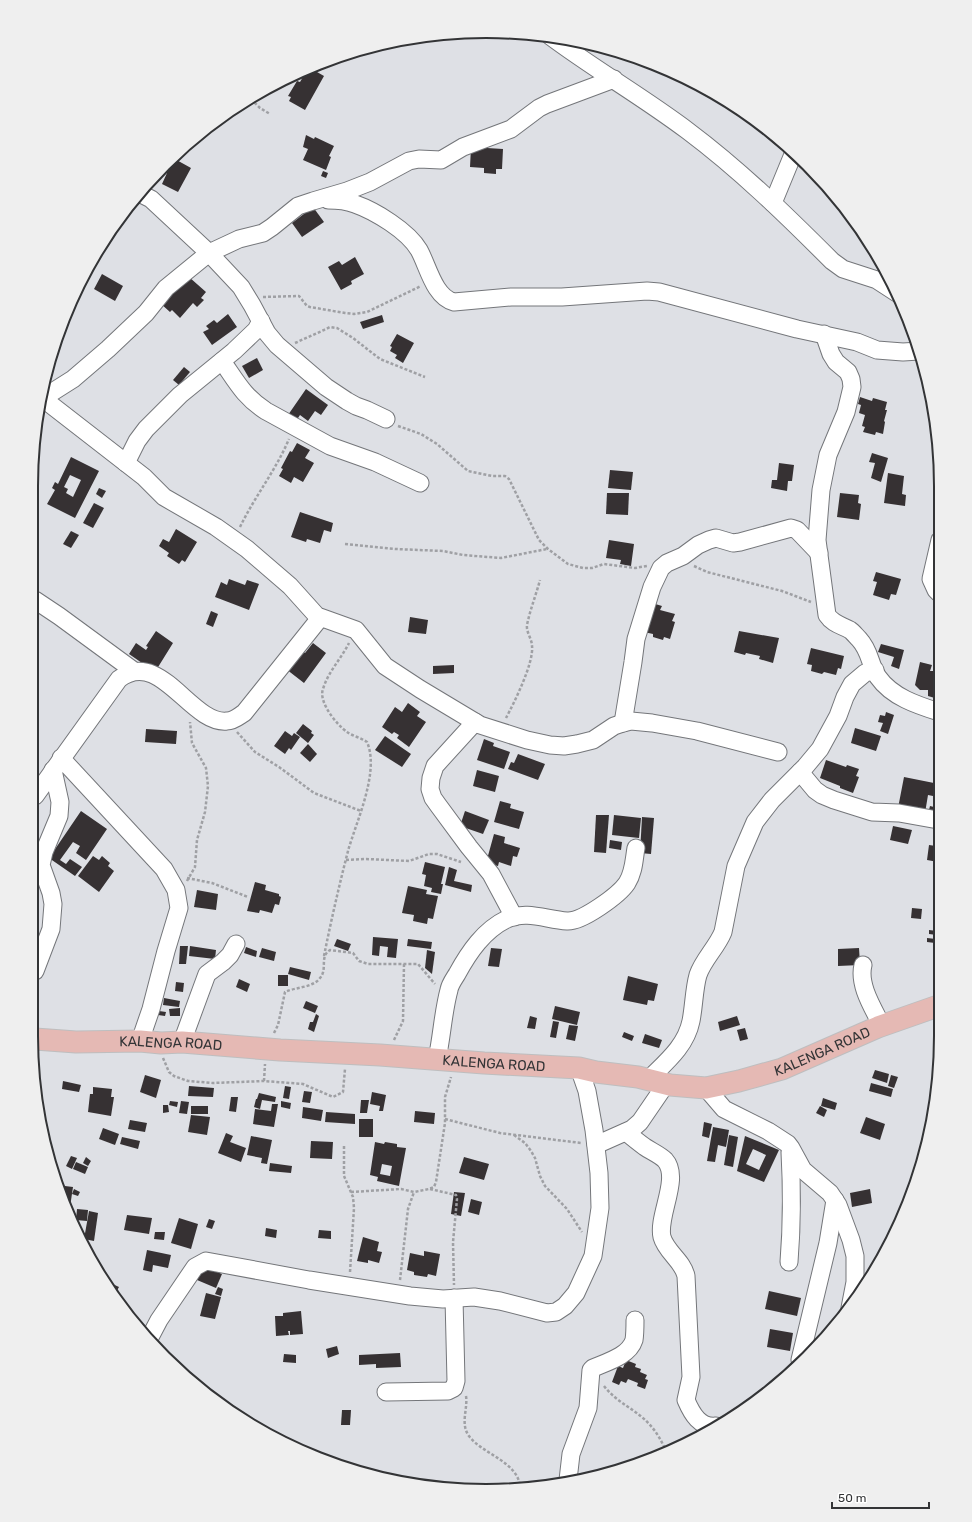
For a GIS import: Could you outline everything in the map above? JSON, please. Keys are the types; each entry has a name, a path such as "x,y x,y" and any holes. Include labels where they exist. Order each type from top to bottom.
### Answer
{"main road":[{"name":"KALENGA ROAD","path":"38,1039 76,1042 182,1042 266,1049 380,1054 447,1060 579,1068 657,1082 706,1088 739,1081 782,1069 882,1026 934,1007"}],"street":[{"path":"564,45 688,130 738,170 773,202 832,261 843,269 877,280 887,287"},
{"path":"48,394 73,379 102,354 146,312 166,288 209,253 239,239 263,233 298,206 347,191 370,182 408,162 419,159 441,160 463,147 511,129 539,108 547,104 614,79"},
{"path":"773,202 791,158"},
{"path":"145,196 151,200 209,253 240,287 247,296 267,333 276,345 326,387 356,406 386,419"},
{"path":"313,201 330,200 354,204 379,216 404,233 418,249 433,280 444,297 454,302 511,297 562,297 659,292 790,327 857,342 885,351 913,351"},
{"path":"126,463 137,441 146,429 180,395 222,361 256,330 261,321"},
{"path":"824,334 831,354 836,362 848,372 852,387 846,412 828,455 821,490 817,540 827,615 830,620 850,630 864,646 878,677 889,688 908,701 934,710"},
{"path":"222,361 242,391 257,406 330,446 375,462 420,482"},
{"path":"47,402 144,477 164,496 216,527 247,549 290,586 316,616 356,630 385,666 480,725 527,740 550,745 564,746 593,740 614,726 623,723 652,723 697,731 778,752"},
{"path":"623,723 634,662 636,638 652,587 661,568 667,563 683,556 698,545 709,540 716,538 733,543 740,542 791,528 797,530 819,553"},
{"path":"934,566 931,579 934,586"},
{"path":"38,602 134,671"},
{"path":"38,792 119,679 125,674 134,671 148,673 166,682 206,716 221,721 227,721 244,713 320,618"},
{"path":"596,1145 632,1129 640,1122 657,1082 671,1057 685,1040 691,1022 698,974 723,932 736,866 755,822 772,800 820,749 838,716 845,697 852,684 865,673 875,670"},
{"path":"475,722 435,766 431,778 430,789 435,802 469,847 492,874 514,917"},
{"path":"57,764 164,869 176,890 179,908 166,951 158,986 140,1041"},
{"path":"38,962 51,929 53,904 41,865 44,852 59,816 60,802 57,764"},
{"path":"800,772 815,790 834,800 872,812 899,813 934,819"},
{"path":"447,1060 447,999 452,982 465,959 477,943 498,924 508,918 527,915 568,921 579,918 621,890 628,882 633,870 636,848"},
{"path":"182,1042 207,974 230,955 236,944"},
{"path":"863,965 861,972 863,984 871,1005 882,1026"},
{"path":"152,1334 195,1267 201,1262 206,1261 349,1287 443,1299 474,1296 547,1312 556,1312 565,1306 576,1293 593,1256 600,1208 599,1173 596,1145 587,1091 579,1068"},
{"path":"706,1088 724,1109 768,1131 789,1145 803,1170 830,1193 835,1200 847,1228 855,1256 855,1282 853,1292"},
{"path":"626,1132 663,1158 669,1166 669,1192 661,1224 664,1243 684,1269 686,1276 691,1377 686,1400 698,1421 708,1425"},
{"path":"789,1145 792,1177 792,1213 789,1262"},
{"path":"801,1355 828,1243 835,1200"},
{"path":"386,1392 448,1392 454,1388 456,1381 454,1298"},
{"path":"568,1476 571,1454 588,1408 591,1373 593,1368 621,1356 628,1351 634,1341 635,1320"}],"path":[{"path":"255,103 270,114"},
{"path":"247,296 299,296 307,306 310,307 333,312 354,314 367,312 433,280"},
{"path":"282,349 330,327 337,328 380,358 425,377"},
{"path":"386,419 421,434 437,444 468,471 492,476 505,476 509,479 539,540 568,564 583,568 592,568 604,564 635,568 676,559 708,572 782,591 826,609"},
{"path":"234,540 255,497 269,478 289,440 293,425"},
{"path":"345,544 395,549 443,551 463,555 496,557 548,549"},
{"path":"500,731 516,700 531,654 532,647 526,627 540,580"},
{"path":"266,1049 278,1025 285,992 309,985 320,978 323,971 324,956 333,912 354,831 366,798 370,756 368,744 364,740 349,733 338,725 322,700 322,690 356,630"},
{"path":"179,902 188,878 195,867 197,840 205,812 208,786 206,768 192,743 190,702"},
{"path":"227,721 255,752 279,767 314,793 361,811"},
{"path":"346,860 366,859 409,861 429,854 437,854 466,864"},
{"path":"188,878 212,883 248,897"},
{"path":"324,956 328,951 334,949 353,953 358,961 368,964 418,964 447,999"},
{"path":"380,1054 394,1041 403,1021 404,964"},
{"path":"161,1043 161,1052 169,1072 174,1076 188,1081 213,1083 264,1081 303,1084 333,1097 342,1092 344,1089 345,1053"},
{"path":"352,1192 401,1189 414,1192 434,1187 446,1119 445,1097 447,1060"},
{"path":"446,1119 500,1133 596,1145"},
{"path":"513,1135 525,1143 531,1151 545,1186 549,1192 564,1205 594,1246"},
{"path":"344,1146 344,1176 354,1197 349,1287"},
{"path":"429,1189 451,1193 456,1195 457,1199 453,1242 454,1298"},
{"path":"398,1294 408,1209 414,1192"},
{"path":"591,1373 611,1395 649,1423 660,1437 665,1447"},
{"path":"456,1381 466,1395 467,1402 464,1422 468,1435 482,1448 495,1456 515,1473 519,1483"}],"building":[{"path":"316,72 324,76 305,110 289,101 291,97 288,96 297,81 300,82 303,78"},
{"path":"306,135 314,139 315,137 334,146 329,156 331,157 326,170 303,160 308,149 303,147"},
{"path":"471,147 503,149 502,169 496,169 496,174 484,173 484,168 470,167"},
{"path":"178,161 191,168 178,192 162,184 167,173 166,172"},
{"path":"323,171 328,173 326,178 321,176"},
{"path":"313,207 324,222 302,237 292,223"},
{"path":"355,257 364,274 351,281 352,284 341,290 328,267 339,261 342,265"},
{"path":"102,274 123,286 115,301 94,289"},
{"path":"189,277 206,292 201,298 204,300 197,307 193,303 180,318 172,310 170,312 160,303"},
{"path":"228,314 237,327 212,345 203,332 209,329 206,326 214,320 217,323"},
{"path":"382,315 384,322 363,329 360,322"},
{"path":"397,334 414,343 403,363 395,358 397,355 390,351 392,347 390,346"},
{"path":"257,358 263,370 249,378 242,366"},
{"path":"184,367 190,372 179,385 173,380"},
{"path":"306,389 328,405 321,415 315,411 308,421 300,415 296,421 288,415"},
{"path":"860,397 872,401 873,398 887,402 883,434 876,432 875,435 863,432 865,427 862,426 865,415 859,413 861,405 858,404"},
{"path":"297,443 310,450 305,458 314,463 303,482 294,477 291,483 279,476 283,469 281,468 290,451 292,452"},
{"path":"872,453 888,458 881,482 871,478 875,463 869,462"},
{"path":"71,457 99,471 75,518 47,504 55,490 52,488 55,482 58,484","holes":["70,475 81,480 73,497 66,493 68,489 64,487"]},
{"path":"779,463 794,465 792,481 788,481 787,491 771,488 772,480 777,480"},
{"path":"610,470 633,472 631,490 608,488"},
{"path":"888,473 904,476 902,494 906,495 905,506 884,503"},
{"path":"99,488 106,491 102,498 96,494"},
{"path":"607,493 629,493 628,515 606,514"},
{"path":"840,493 859,495 858,503 861,504 859,520 837,517"},
{"path":"94,503 104,508 93,528 83,523"},
{"path":"300,512 333,523 331,532 324,530 320,543 307,539 306,542 291,537"},
{"path":"176,529 197,542 185,562 182,560 179,564 167,556 169,553 159,546 163,539 169,542"},
{"path":"71,531 79,535 71,548 63,544"},
{"path":"609,540 634,544 631,566 620,564 621,560 606,558"},
{"path":"876,572 901,579 896,595 891,594 889,600 873,595 877,582 873,581"},
{"path":"229,579 245,585 247,580 259,584 249,610 215,597 221,582 227,585"},
{"path":"652,603 662,606 660,610 675,614 672,621 675,622 670,639 664,637 663,640 653,637 653,634 644,632"},
{"path":"211,611 218,614 213,627 206,624"},
{"path":"410,617 428,620 426,634 408,632"},
{"path":"156,631 173,643 155,672 129,654 136,643 146,650 148,647 146,646"},
{"path":"739,631 779,638 773,663 759,659 760,656 746,653 745,655 734,652"},
{"path":"313,643 326,653 304,683 286,669 300,650 305,653"},
{"path":"881,644 904,650 899,669 891,666 894,657 878,652"},
{"path":"811,648 844,656 841,669 838,668 836,675 824,672 822,674 811,671 812,665 807,664"},
{"path":"920,662 932,665 930,671 934,671 934,698 928,696 928,690 920,690 915,685"},
{"path":"454,665 454,673 433,674 433,666"},
{"path":"408,703 420,712 417,716 426,722 409,747 397,738 399,735 394,732 392,734 382,727 395,707 402,712"},
{"path":"886,712 894,715 888,734 880,731 883,723 878,722 880,715 885,716"},
{"path":"303,724 312,731 311,733 314,735 308,743 296,733"},
{"path":"855,728 881,736 876,751 851,743"},
{"path":"146,729 177,731 176,744 145,742"},
{"path":"285,731 292,736 294,733 300,737 291,750 289,748 285,754 274,746"},
{"path":"385,736 411,754 402,767 375,750"},
{"path":"484,739 494,743 493,746 510,752 504,769 477,760"},
{"path":"308,744 317,754 310,762 300,753"},
{"path":"518,754 545,764 538,780 508,769 511,762 514,763"},
{"path":"826,760 846,767 847,765 859,769 856,776 859,777 853,793 820,778"},
{"path":"477,770 499,776 495,792 473,786"},
{"path":"904,777 934,783 934,796 928,795 925,813 898,808"},
{"path":"500,801 511,804 510,808 524,812 519,829 494,822"},
{"path":"930,806 934,807 934,811 929,810"},
{"path":"81,811 107,829 86,860 76,853 80,846 73,842 60,860 66,864 70,859 82,867 75,876 49,858"},
{"path":"465,811 489,820 483,834 460,826"},
{"path":"596,815 609,815 606,853 594,852"},
{"path":"614,815 641,818 639,838 612,835"},
{"path":"642,817 654,818 651,854 640,853"},
{"path":"893,826 912,830 908,844 890,840"},
{"path":"494,834 505,837 504,843 520,848 517,857 513,856 511,866 499,862 498,866 486,863"},
{"path":"610,840 622,842 621,850 609,848"},
{"path":"929,845 934,846 934,861 927,860"},
{"path":"93,856 99,860 102,856 110,863 108,866 114,871 99,892 78,876"},
{"path":"425,862 445,867 441,884 443,884 441,894 431,892 432,888 424,886 426,875 422,874"},
{"path":"449,867 457,870 454,881 472,885 471,892 445,885"},
{"path":"255,882 266,885 265,890 279,894 281,897 279,905 275,904 272,913 260,910 259,913 247,911"},
{"path":"408,886 427,890 426,894 438,896 433,919 428,918 427,924 413,921 414,915 402,913"},
{"path":"197,890 218,894 216,910 194,907"},
{"path":"912,908 922,909 921,919 911,918"},
{"path":"929,930 934,931 934,935 929,934"},
{"path":"373,937 398,939 396,958 387,957 388,947 380,946 379,956 372,955"},
{"path":"927,938 934,939 934,943 927,942"},
{"path":"337,939 351,944 348,951 334,946"},
{"path":"408,939 432,942 431,949 407,946"},
{"path":"180,946 188,946 186,964 179,964"},
{"path":"190,946 216,950 215,959 189,956"},
{"path":"246,947 257,951 256,957 244,953"},
{"path":"262,948 276,952 274,961 259,957"},
{"path":"491,948 502,949 499,967 488,966"},
{"path":"859,948 860,965 838,966 838,949"},
{"path":"427,950 435,952 432,974 425,968"},
{"path":"290,967 311,972 309,980 288,974"},
{"path":"278,975 288,975 288,986 278,986"},
{"path":"628,976 658,984 654,1001 648,1000 647,1005 623,1000"},
{"path":"239,979 250,984 247,992 236,987"},
{"path":"176,982 184,983 183,992 175,991"},
{"path":"164,998 180,1001 179,1007 163,1005"},
{"path":"306,1001 318,1006 315,1013 303,1008"},
{"path":"555,1006 580,1012 577,1025 552,1019"},
{"path":"180,1008 180,1016 170,1016 169,1009"},
{"path":"159,1011 166,1012 165,1016 158,1015"},
{"path":"316,1014 319,1016 314,1032 308,1029 310,1022 313,1022"},
{"path":"530,1016 537,1018 535,1029 527,1028"},
{"path":"737,1016 740,1025 720,1031 718,1022"},
{"path":"553,1021 559,1022 556,1038 550,1037"},
{"path":"569,1025 578,1026 575,1041 566,1039"},
{"path":"745,1028 748,1039 740,1041 737,1030"},
{"path":"624,1032 634,1036 632,1041 622,1037"},
{"path":"645,1034 662,1040 659,1048 642,1043"},
{"path":"875,1070 889,1074 887,1083 872,1078"},
{"path":"145,1075 161,1080 156,1098 140,1092"},
{"path":"891,1075 898,1077 894,1088 888,1086"},
{"path":"63,1081 81,1085 79,1092 62,1089"},
{"path":"871,1083 893,1089 891,1097 869,1091"},
{"path":"189,1086 214,1088 213,1097 188,1096"},
{"path":"285,1086 291,1087 289,1099 283,1098"},
{"path":"93,1087 112,1089 111,1097 114,1097 111,1116 88,1112 90,1094 93,1094"},
{"path":"304,1091 312,1092 310,1103 302,1102"},
{"path":"372,1092 386,1095 383,1111 379,1111 380,1106 370,1104"},
{"path":"259,1093 276,1097 275,1102 262,1100 260,1109 254,1107"},
{"path":"231,1097 238,1097 236,1112 229,1111"},
{"path":"823,1098 837,1103 835,1110 821,1106"},
{"path":"361,1100 369,1100 367,1113 360,1113"},
{"path":"170,1101 178,1102 177,1107 169,1105"},
{"path":"181,1101 189,1102 187,1114 179,1113"},
{"path":"281,1101 291,1103 290,1109 281,1107"},
{"path":"272,1104 278,1104 274,1127 253,1124 255,1109 271,1111"},
{"path":"163,1105 168,1105 169,1112 163,1113"},
{"path":"191,1106 208,1106 208,1114 191,1114"},
{"path":"820,1106 827,1110 824,1117 816,1113"},
{"path":"303,1107 323,1110 321,1121 302,1118"},
{"path":"415,1111 435,1113 434,1124 414,1122"},
{"path":"326,1112 355,1114 355,1124 325,1122"},
{"path":"191,1115 210,1117 207,1135 188,1132"},
{"path":"866,1117 885,1124 880,1140 860,1133"},
{"path":"359,1119 373,1119 373,1137 359,1137"},
{"path":"130,1120 147,1123 145,1132 128,1129"},
{"path":"704,1122 712,1124 709,1138 702,1136"},
{"path":"713,1127 729,1130 726,1147 718,1145 715,1162 707,1161"},
{"path":"103,1128 119,1134 115,1145 99,1139"},
{"path":"226,1133 233,1136 230,1142 246,1148 241,1162 218,1153"},
{"path":"729,1135 738,1137 733,1167 724,1165"},
{"path":"251,1136 272,1140 267,1164 261,1163 262,1158 247,1155"},
{"path":"745,1136 779,1150 764,1182 737,1171","holes":["753,1149 766,1155 759,1170 746,1164"]},
{"path":"122,1137 140,1141 138,1149 120,1144"},
{"path":"311,1141 333,1142 332,1159 310,1158"},
{"path":"375,1142 397,1144 397,1147 406,1148 399,1186 377,1181 378,1177 370,1175","holes":["382,1164 392,1166 390,1176 380,1174"]},
{"path":"71,1156 77,1158 72,1169 66,1166"},
{"path":"86,1157 91,1161 88,1166 83,1163"},
{"path":"464,1157 489,1164 484,1180 459,1173"},
{"path":"76,1162 88,1167 85,1174 73,1169"},
{"path":"270,1163 292,1166 291,1173 269,1171"},
{"path":"64,1186 73,1187 71,1203"},
{"path":"74,1189 80,1192 78,1196 72,1194"},
{"path":"870,1189 872,1203 852,1207 850,1193"},
{"path":"454,1192 465,1193 461,1216 451,1214"},
{"path":"471,1199 482,1202 479,1215 468,1212"},
{"path":"77,1209 88,1210 87,1221 78,1220 76,1217"},
{"path":"89,1211 98,1213 94,1241 87,1240 85,1235"},
{"path":"127,1215 152,1218 149,1234 124,1230"},
{"path":"179,1218 198,1224 191,1249 171,1243"},
{"path":"209,1219 215,1221 212,1229 206,1227"},
{"path":"266,1228 277,1230 276,1238 265,1236"},
{"path":"319,1230 331,1231 331,1239 318,1238"},
{"path":"155,1232 165,1232 164,1240 154,1239"},
{"path":"363,1237 379,1242 377,1251 382,1252 379,1263 368,1260 368,1263 357,1261"},
{"path":"147,1250 171,1255 168,1268 153,1265 152,1272 143,1270"},
{"path":"424,1251 440,1254 436,1276 428,1274 427,1277 414,1275 414,1272 407,1270 410,1253 424,1256"},
{"path":"202,1266 222,1274 216,1288 197,1280"},
{"path":"218,1287 223,1289 221,1296 215,1294"},
{"path":"769,1291 801,1298 797,1316 765,1309"},
{"path":"206,1293 221,1297 215,1319 200,1316"},
{"path":"301,1311 303,1334 290,1335 290,1331 288,1331 289,1335 276,1336 275,1316 283,1316 283,1313"},
{"path":"770,1329 793,1333 790,1351 767,1347"},
{"path":"337,1346 339,1354 328,1358 326,1349"},
{"path":"400,1353 401,1367 376,1368 376,1364 359,1365 359,1355"},
{"path":"284,1354 296,1355 296,1363 283,1362"},
{"path":"626,1360 636,1364 635,1367 641,1369 640,1372 647,1375 645,1379 648,1380 645,1389 637,1386 638,1383 628,1379 626,1383 621,1381 619,1385 612,1382 618,1366 623,1368"},
{"path":"342,1410 351,1410 350,1425 341,1425"}]}
